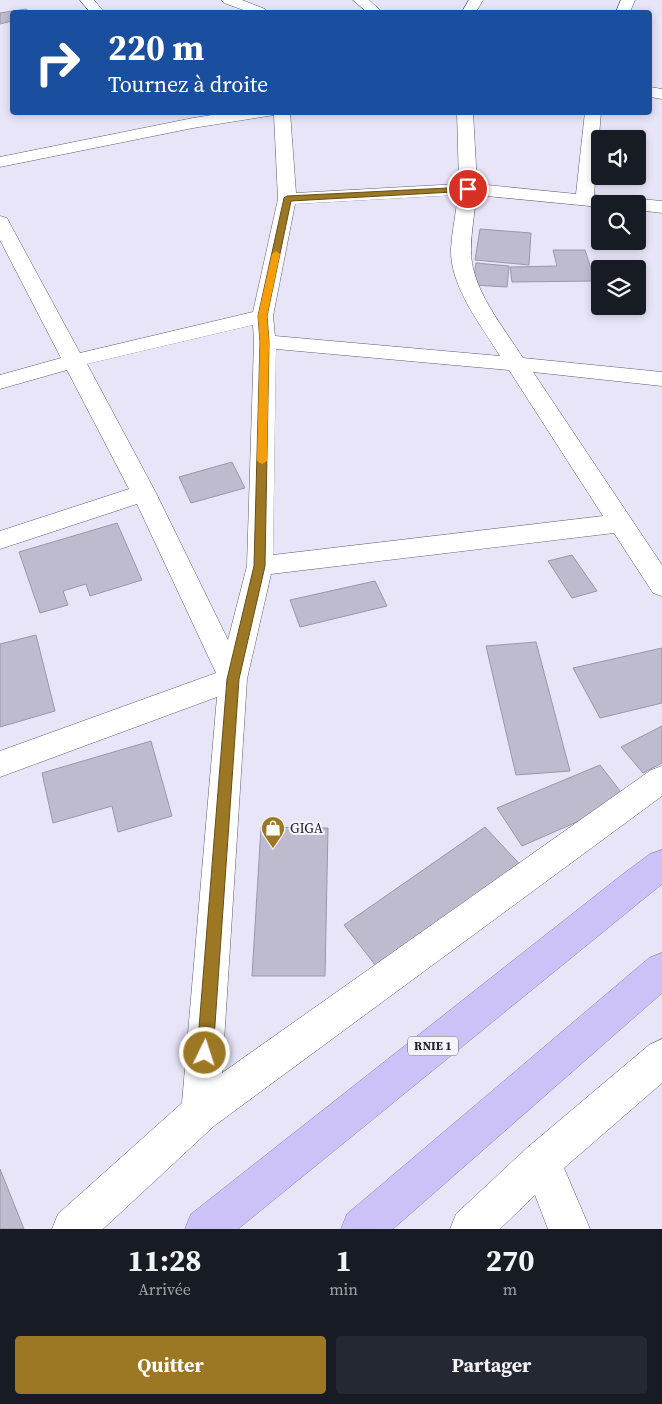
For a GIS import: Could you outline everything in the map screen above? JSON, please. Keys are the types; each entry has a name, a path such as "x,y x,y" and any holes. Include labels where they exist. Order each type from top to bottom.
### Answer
{"highway":[{"name":"RNIE 1","path":"206,1229 634,885 662,865"},
{"path":"362,1229 662,970"}],"street":[{"path":"87,0 95,10"},
{"path":"229,0 255,10"},
{"path":"360,0 372,10"},
{"path":"0,162 188,118 228,115"},
{"path":"200,1112 233,679 260,566 264,329 287,198 282,115"},
{"path":"465,115 468,189 461,250 465,276 477,301 516,364 662,586"},
{"path":"585,199 593,115"},
{"path":"287,198 468,189 591,200"},
{"path":"646,206 662,207"},
{"path":"0,222 9,258 73,361 144,493 233,679"},
{"path":"0,382 73,361 264,329 516,364 662,379"},
{"path":"0,540 144,493"},
{"path":"260,566 619,523"},
{"path":"0,764 233,679"},
{"path":"73,1229 200,1112 662,779"},
{"path":"471,1229 542,1161 662,1058"},
{"path":"542,1161 569,1229"}],"building":[{"path":"10,11 10,22 0,24 0,13"},
{"path":"480,229 531,233 529,265 475,260"},
{"path":"553,250 585,250 591,269 591,281 512,282 510,267 557,266"},
{"path":"476,263 509,266 507,287 473,285"},
{"path":"232,462 245,488 191,503 179,477"},
{"path":"117,523 142,580 90,596 86,584 63,591 68,605 40,613 19,552"},
{"path":"572,555 597,591 572,598 548,561"},
{"path":"375,581 387,606 300,627 290,600"},
{"path":"36,635 55,711 0,727 0,644"},
{"path":"536,642 570,771 516,775 486,646"},
{"path":"662,648 662,703 600,718 573,668"},
{"path":"662,726 662,763 643,773 621,747"},
{"path":"151,741 172,816 118,832 112,806 53,823 42,773"},
{"path":"600,765 627,800 522,846 497,808"},
{"path":"261,827 328,828 325,976 252,976"},
{"path":"485,827 527,872 383,975 344,925"},
{"path":"0,1169 24,1229 0,1229"}],"slow traffic":[{"path":"262,461 265,342 263,316 276,254"}],"place":[{"name":"GIGA","path":"273,849"}],"route":[{"path":"205,1053 233,679 260,566 265,342 263,316 287,198 468,189"}]}
